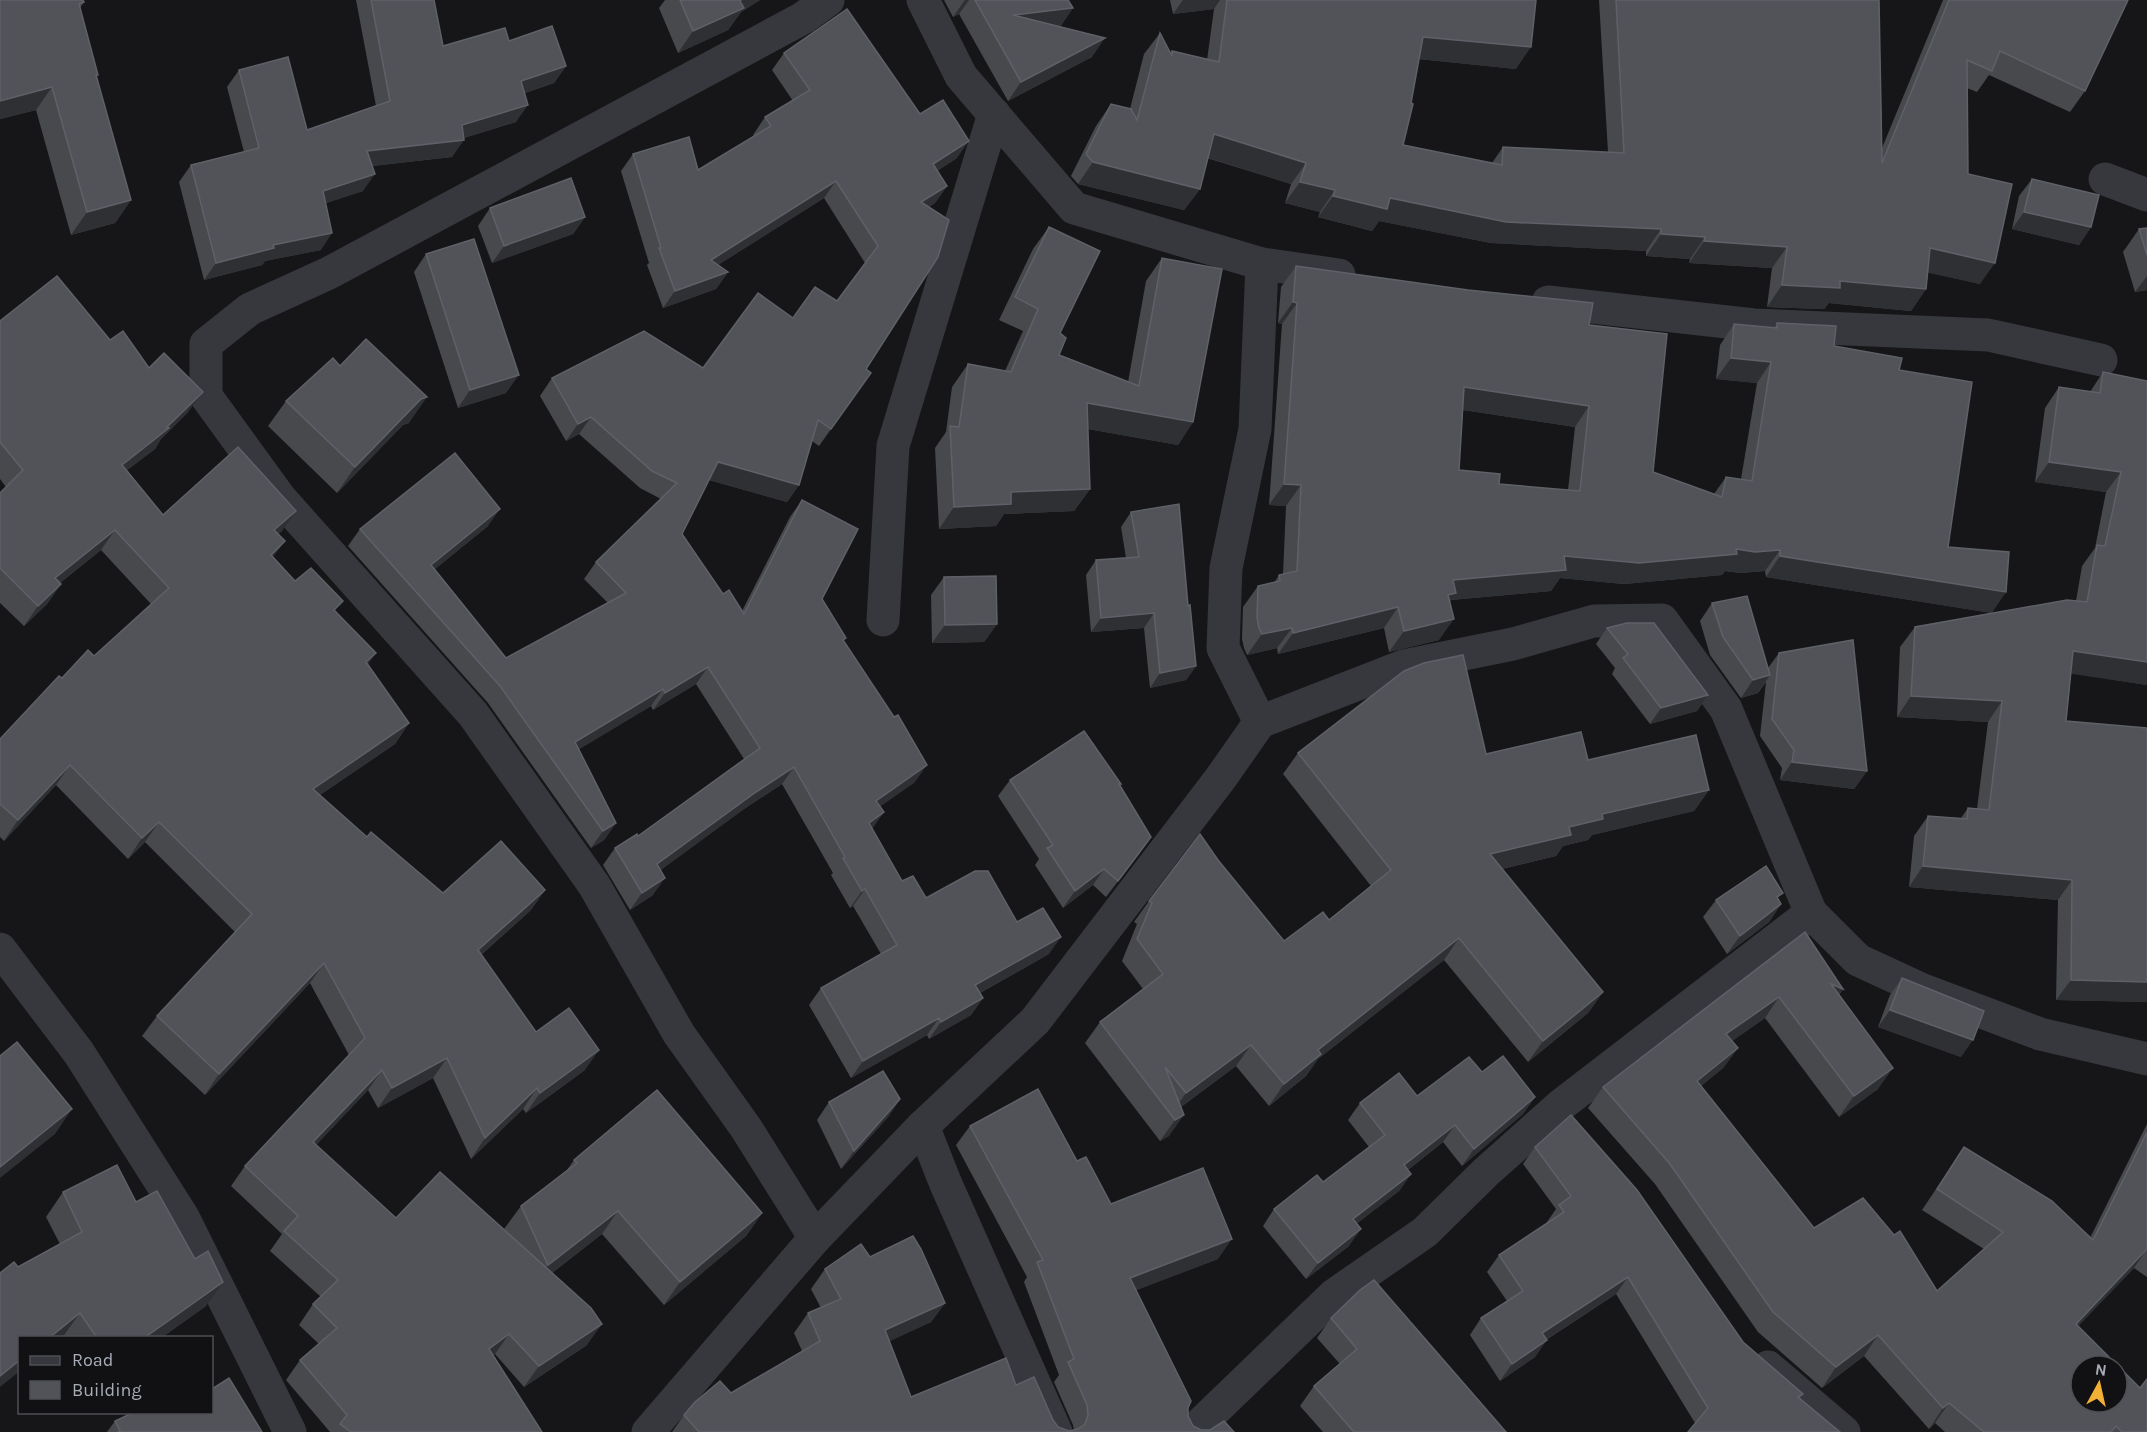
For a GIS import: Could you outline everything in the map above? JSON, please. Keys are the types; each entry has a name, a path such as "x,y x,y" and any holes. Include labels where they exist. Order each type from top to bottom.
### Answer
{"street":[{"path":"815,1238 746,1128 679,1034 594,885 473,714 280,498 206,396 206,344 250,309 329,273 803,18 828,0"},
{"path":"923,0 961,75 1074,208 1263,264 1365,279"},
{"path":"884,620 893,446 994,114"},
{"path":"2105,180 2147,195"},
{"path":"1260,722 1224,648 1226,568 1255,429 1263,264"},
{"path":"1524,300 1754,325 1988,335 2101,360"},
{"path":"648,1432 815,1238 923,1126 1035,1021 1220,779 1260,722 1404,666 1513,644 1594,621 1662,620 1726,709 1811,912 1858,960 1923,990 2040,1034 2147,1059"},
{"path":"1192,1432 1334,1295 1425,1232 1486,1172 1569,1114 1811,912"},
{"path":"0,949 78,1053 183,1217 290,1432"},
{"path":"923,1126 945,1182 1056,1432"},
{"path":"1744,1345 1844,1432"}],"building":[{"path":"0,0 83,0 84,2 79,4 98,75 96,75 131,200 87,212 52,87 0,101"},
{"path":"371,0 434,0 443,46 505,28 509,41 552,26 566,66 521,81 528,105 462,125 464,140 367,151 375,174 323,191 332,233 273,245 274,248 216,263 191,165 259,148 239,70 288,57 307,130 390,101"},
{"path":"680,0 741,0 744,8 693,31"},
{"path":"975,0 1068,0 1073,8 1013,15 1105,38 1021,82"},
{"path":"1227,0 1536,0 1531,47 1423,37 1411,103 1413,104 1403,145 1502,165 1503,147 1624,153 1616,0 1879,0 1882,163 1949,0 2128,0 2085,91 2000,51 1992,71 1967,60 1968,174 2012,184 1995,263 1930,248 1926,289 1840,281 1840,288 1782,285 1787,247 1704,241 1705,237 1661,234 1661,229 1506,222 1390,198 1387,209 1333,196 1335,190 1300,182 1306,163 1214,134 1200,189 1093,162 1086,154 1111,104 1131,109 1137,120 1160,33 1172,56 1172,51 1219,62"},
{"path":"847,9 920,114 943,100 969,141 933,164 947,186 921,202 949,220 938,257 866,369 871,373 831,429 818,420 799,485 718,462 682,534 723,594 729,590 744,614 802,500 858,529 822,599 846,638 843,640 894,717 898,715 927,765 876,801 884,812 869,823 902,881 913,876 926,898 975,871 988,871 1017,922 1043,908 1061,937 975,985 983,998 941,1022 939,1018 863,1061 821,988 897,945 865,889 862,891 794,767 657,864 665,878 642,893 615,848 637,834 638,836 760,748 708,667 665,693 663,689 575,742 616,823 603,831 500,686 360,529 455,453 500,509 431,565 506,658 626,593 596,562 677,483 652,471 591,417 578,424 552,378 644,331 703,368 758,293 793,318 815,287 837,301 878,246 836,181 711,260 728,272 675,291 659,248 661,248 633,154 689,137 698,170 771,126 765,117 810,90 784,53"},
{"path":"571,178 585,217 504,246 490,208"},
{"path":"2032,179 2099,195 2091,227 2024,212"},
{"path":"1049,227 1100,251 1060,333 1066,338 1059,355 1139,386 1162,258 1222,269 1193,422 1087,403 1090,489 1011,492 1011,504 954,507 950,426 959,427 968,364 1011,372 1038,309 1015,297"},
{"path":"2147,228 2147,255 2139,229"},
{"path":"474,239 519,375 470,390 426,254"},
{"path":"1296,266 1468,290 1593,303 1589,325 1667,334 1653,472 1722,497 1726,477 1752,481 1771,362 1731,358 1734,324 1777,328 1777,323 1836,326 1834,346 1902,358 1899,370 1972,382 1948,547 2009,552 2006,592 1780,556 1780,550 1755,552 1736,549 1737,554 1639,563 1564,556 1566,570 1453,580 1456,593 1448,595 1454,619 1404,631 1398,607 1293,633 1292,628 1262,634 1257,618 1258,586 1280,581 1279,575 1297,571 1301,485 1284,484 1297,303 1293,302","holes":["1464,387 1589,406 1580,491 1499,484 1500,474 1459,470"]},
{"path":"57,276 110,340 123,331 149,368 164,353 203,392 167,427 169,428 122,465 163,515 238,447 296,511 274,530 285,541 271,555 295,581 311,568 343,601 334,610 376,653 366,662 409,723 313,789 367,837 371,832 443,893 501,841 545,890 478,950 536,1032 569,1008 599,1050 540,1093 537,1088 485,1138 447,1058 392,1088 382,1070 313,1142 396,1218 440,1172 591,1308 602,1324 539,1366 509,1334 489,1349 542,1432 351,1432 340,1424 347,1415 300,1360 337,1328 313,1304 338,1280 284,1231 298,1216 245,1166 365,1038 324,963 219,1074 157,1016 252,914 159,822 142,838 70,765 18,820 0,804 0,739 59,676 62,678 88,650 94,656 169,588 115,530 55,578 61,584 38,606 0,568 0,493 23,470 0,442 0,321"},
{"path":"366,339 427,397 421,399 355,467 286,401 333,358 340,366"},
{"path":"2103,372 2147,381 2147,662 2073,651 2066,721 2147,728 2147,982 2071,980 2072,880 1923,866 1928,816 1967,819 1968,808 1989,810 2002,701 1911,696 1915,627 2067,600 2087,602 2097,545 2105,546 2121,472 2049,462 2059,387 2100,393"},
{"path":"1179,504 1196,666 1160,673 1154,613 1101,618 1096,560 1139,557 1131,512"},
{"path":"996,576 997,624 945,625 944,577"},
{"path":"1747,596 1770,675 1753,680 1723,637 1712,603"},
{"path":"1627,623 1654,623 1708,695 1661,708 1623,658 1628,654 1607,628"},
{"path":"1853,640 1867,771 1792,762 1794,750 1772,719 1779,653"},
{"path":"1463,655 1486,754 1581,732 1588,760 1696,735 1709,790 1602,814 1603,819 1569,827 1571,835 1490,854 1603,992 1543,1041 1459,938 1318,1050 1321,1054 1284,1084 1251,1045 1186,1093 1165,1067 1184,1115 1175,1120 1100,1022 1163,974 1137,939 1152,903 1149,901 1200,834 1218,860 1284,941 1323,912 1329,920 1391,870 1298,753 1404,671 1424,663"},
{"path":"1084,731 1121,784 1119,784 1151,837 1118,881 1104,869 1075,891 1047,848 1053,845 1010,780"},
{"path":"1766,866 1783,893 1777,897 1781,904 1740,936 1716,900"},
{"path":"1805,932 1843,989 1831,984 1893,1068 1854,1096 1779,997 1726,1034 1738,1048 1697,1081 1814,1228 1863,1198 1894,1235 1900,1231 1937,1291 2003,1232 1937,1189 1964,1147 2052,1201 2093,1240 2147,1132 2147,1249 2076,1324 2106,1354 2069,1354 2069,1414 2129,1414 2129,1377 2140,1388 2147,1379 2147,1432 2122,1432 2116,1426 2111,1432 1984,1432 1949,1403 1943,1408 1878,1335 1836,1367 1773,1312 1670,1164 1603,1087"},
{"path":"1902,978 1984,1011 1973,1040 1890,1010"},
{"path":"17,1042 72,1109 0,1167 0,1056"},
{"path":"1503,1056 1535,1097 1474,1149 1455,1125 1404,1165 1411,1174 1353,1219 1361,1229 1318,1263 1274,1209 1317,1175 1323,1182 1385,1135 1360,1103 1399,1073 1417,1096 1469,1057 1482,1072"},
{"path":"883,1071 900,1099 854,1151 829,1102"},
{"path":"1038,1089 1077,1161 1086,1157 1111,1204 1203,1168 1232,1239 1130,1278 1191,1401 1188,1416 1193,1426 1201,1430 1210,1430 1224,1421 1234,1432 699,1432 684,1415 695,1402 720,1381 731,1393 820,1341 808,1313 841,1299 825,1269 861,1244 870,1257 913,1236 945,1303 885,1330 911,1397 1006,1358 1016,1385 1034,1377 1058,1427 1069,1431 1085,1424 1088,1415 1087,1405 1068,1362 1074,1359 1037,1262 1043,1260 970,1126"},
{"path":"657,1090 762,1213 680,1282 618,1211 548,1265 521,1206 577,1163 574,1160"},
{"path":"1571,1115 1637,1190 1743,1342 1803,1394 1798,1397 1840,1432 1688,1432 1708,1408 1628,1277 1542,1333 1547,1340 1512,1364 1481,1318 1523,1291 1499,1255 1564,1212 1559,1205 1571,1196 1535,1147"},
{"path":"117,1165 136,1202 157,1191 195,1259 208,1251 223,1282 147,1336 96,1336 80,1313 51,1336 18,1336 18,1362 0,1376 0,1273 14,1262 18,1267 82,1232 63,1192"},
{"path":"1374,1280 1506,1432 1354,1432 1314,1386 1357,1349 1331,1318"},
{"path":"229,1378 262,1432 118,1432 120,1431 115,1421 130,1414 213,1414 213,1388"}]}
